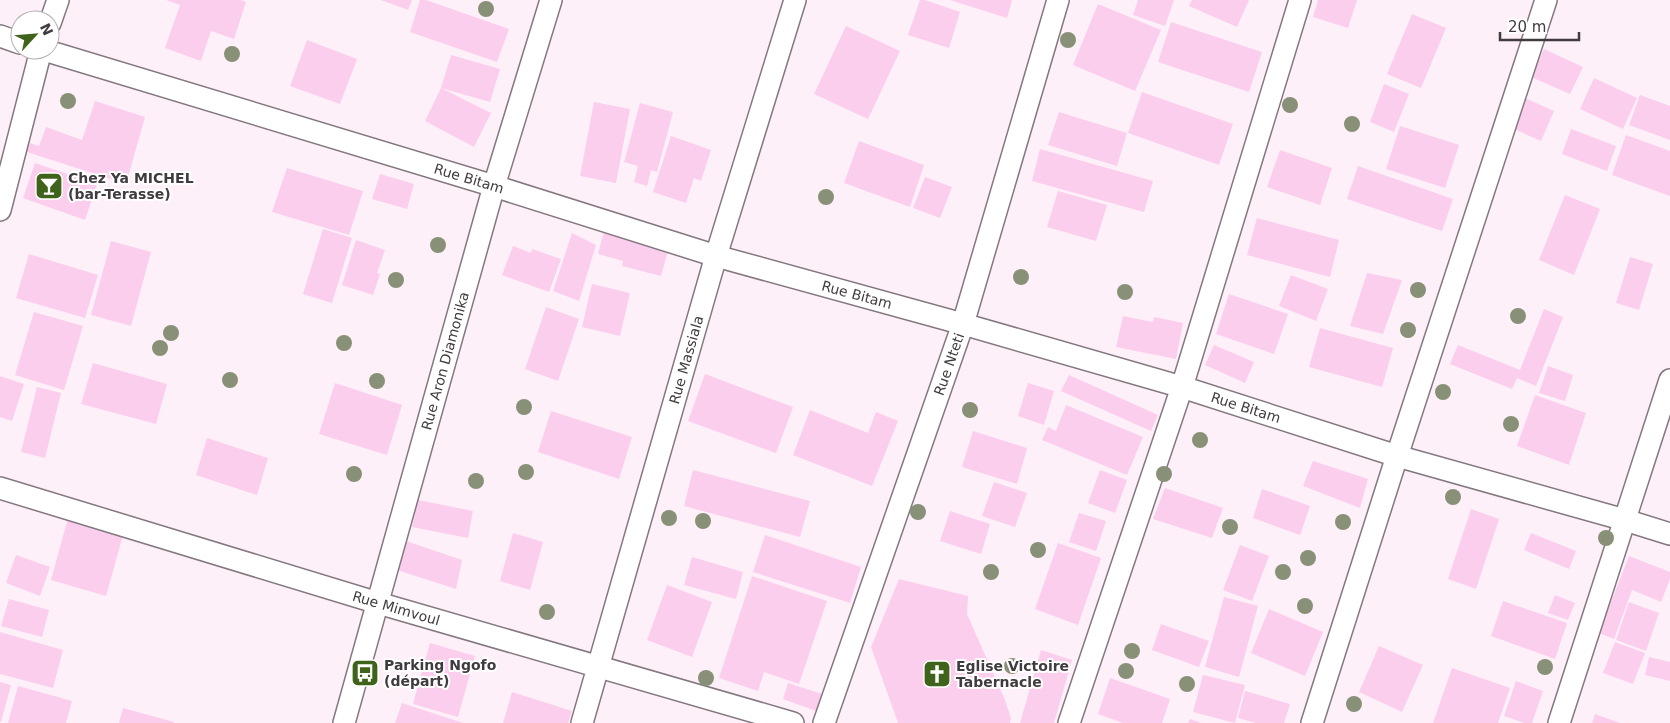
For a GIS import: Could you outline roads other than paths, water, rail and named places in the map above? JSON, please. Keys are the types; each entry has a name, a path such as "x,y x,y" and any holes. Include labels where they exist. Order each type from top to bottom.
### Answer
{"street":[{"name":"Rue Aron Diamonika","path":"344,723 494,186 551,0"},
{"name":"Rue Massiala","path":"582,723 716,256 795,0"},
{"name":"Rue Nteti","path":"824,723 963,324 1058,0"},
{"path":"1069,723 1182,387 1300,0"},
{"path":"1312,723 1546,0"},
{"name":"Rue Bitam","path":"60,55 494,186 716,256 1182,387 1397,456 1670,534"},
{"path":"0,210 40,60"},
{"path":"1558,723 1670,380"},
{"name":"Rue Mimvoul","path":"0,488 378,604 793,723"}],"place":[{"name":"Chez Ya MICHEL (bar-Terasse)","path":"49,186"},
{"name":"Parking Ngofo (départ)","path":"365,673"},
{"name":"Eglise Victoire Tabernacle","path":"937,674"}]}
